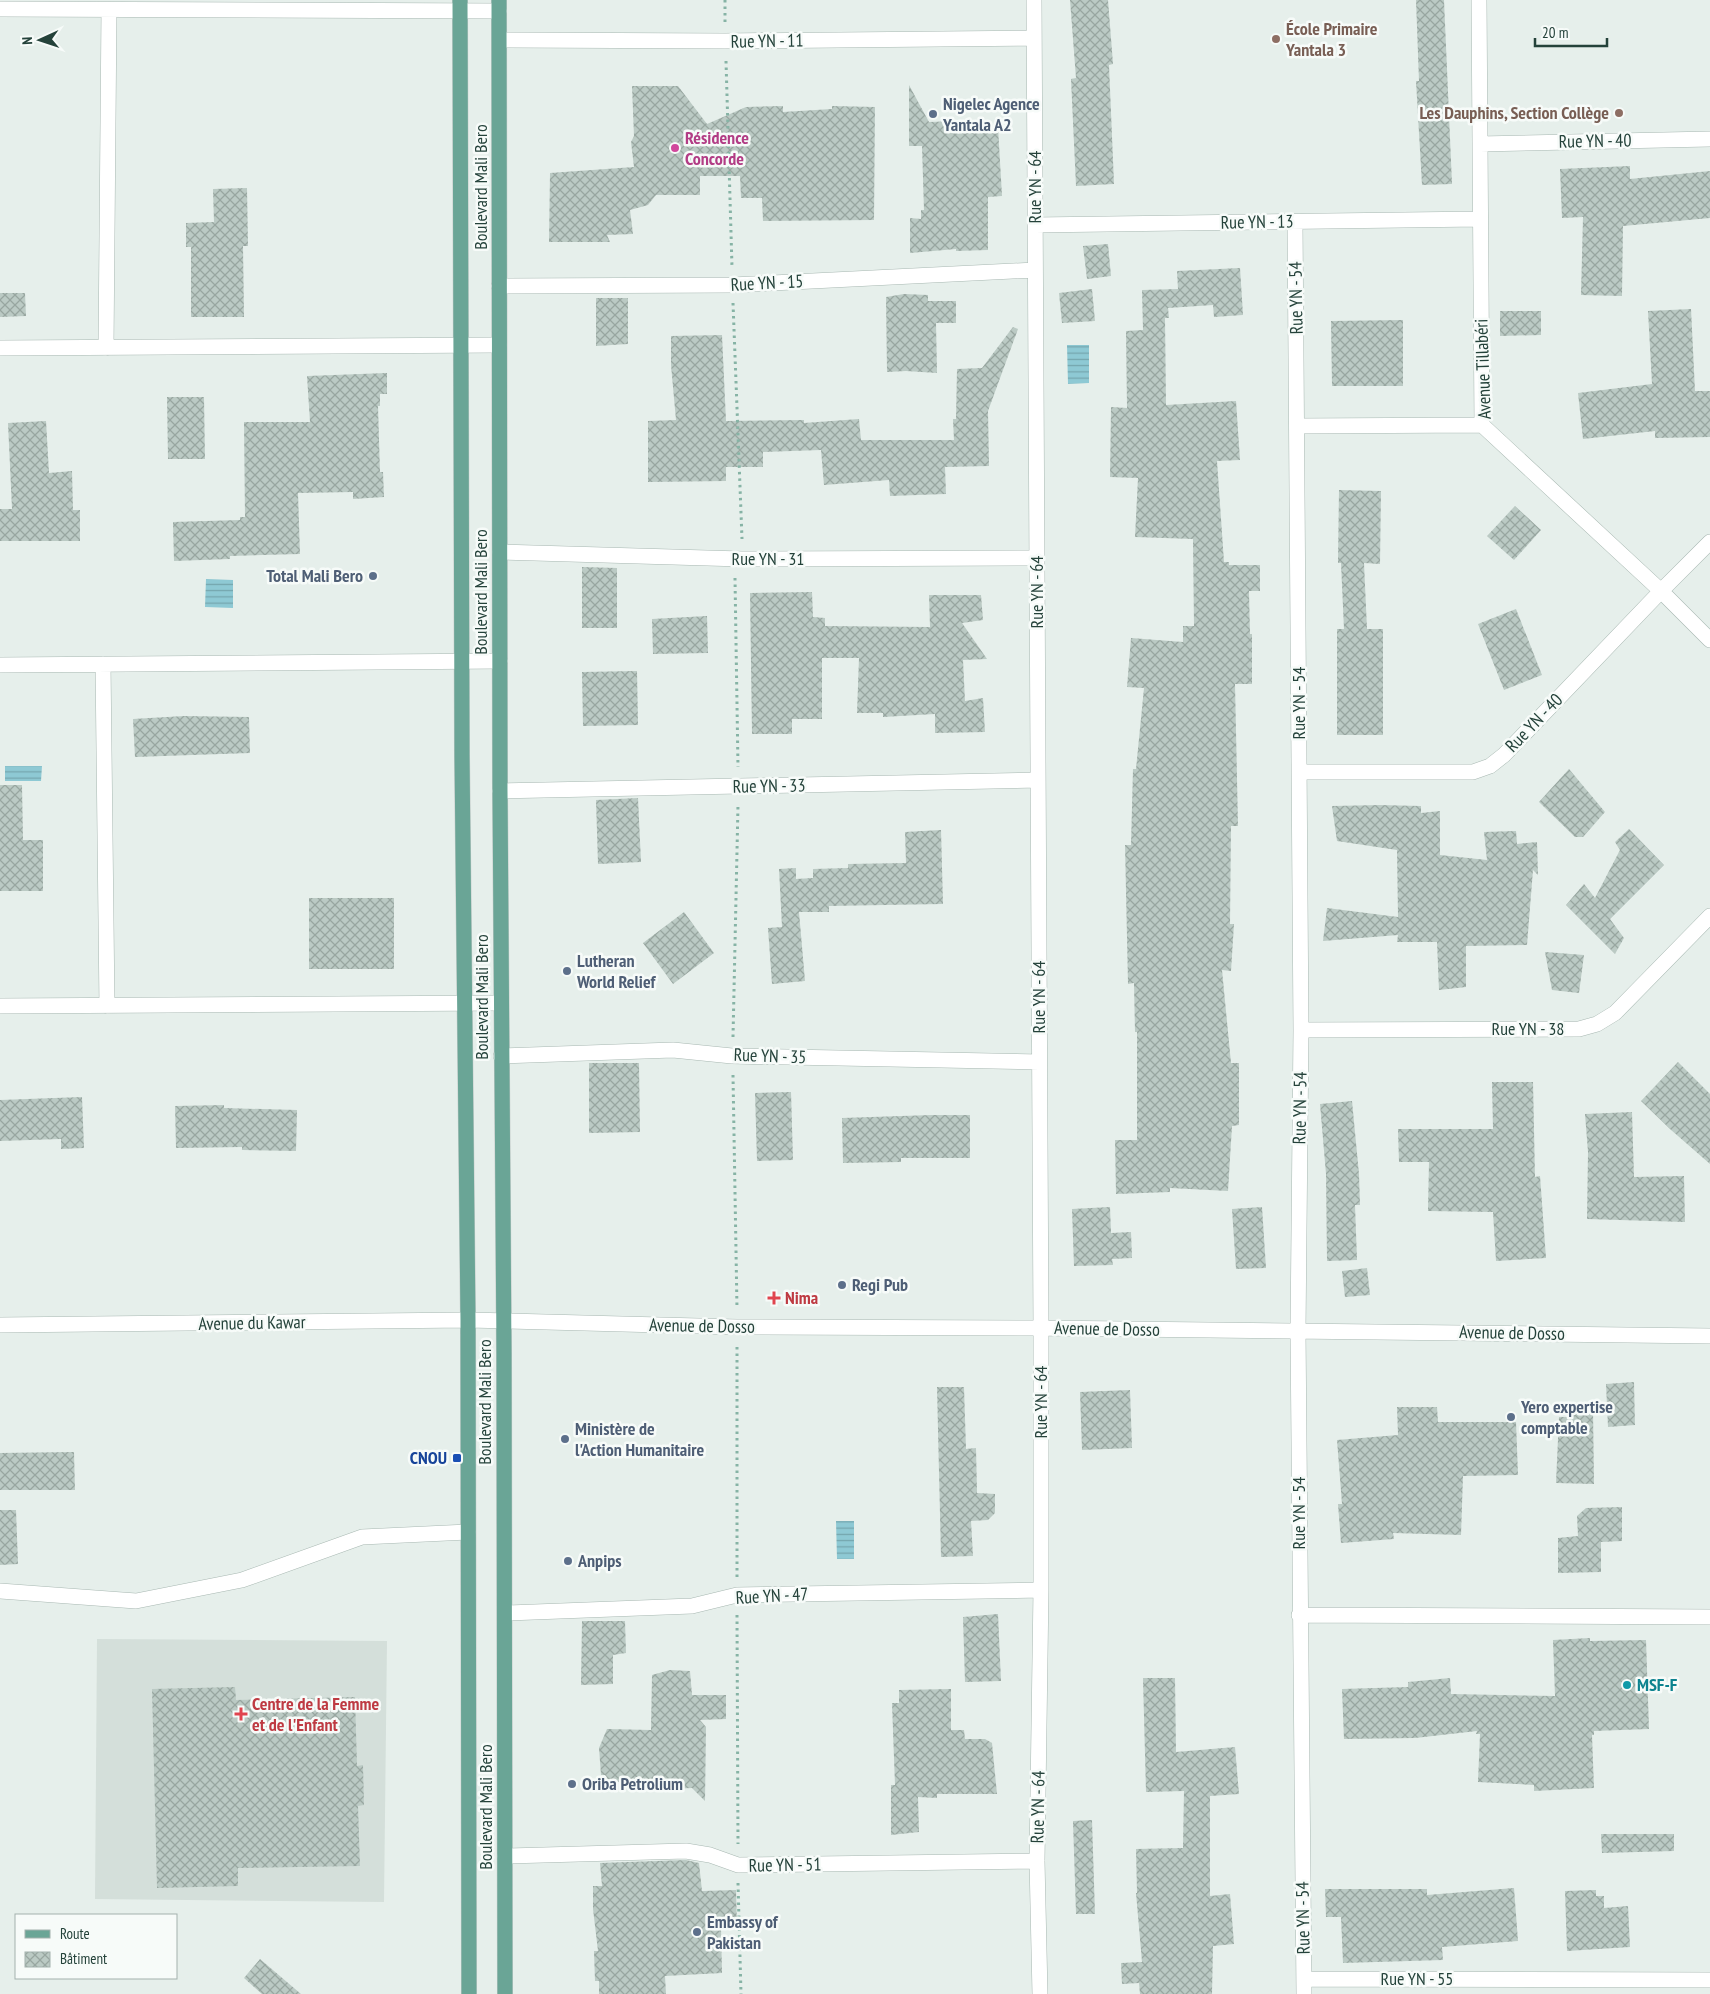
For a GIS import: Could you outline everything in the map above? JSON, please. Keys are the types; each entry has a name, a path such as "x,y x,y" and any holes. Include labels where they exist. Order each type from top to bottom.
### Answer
{"main road":[{"name":"Boulevard Mali Bero","path":"460,5 464,1002 468,1320 469,1994"},
{"name":"Boulevard Mali Bero","path":"499,6 500,1003 506,1994"}],"street":[{"name":"Rue YN - 64","path":"1034,0 1041,1328 1041,1590 1037,1861 1040,1994"},
{"name":"Avenue Tillabéri","path":"1478,0 1482,425 1661,591 1710,640"},
{"path":"0,9 109,10 499,6"},
{"path":"106,348 109,10"},
{"name":"Rue YN - 11","path":"500,40 725,41 1034,38"},
{"name":"Rue YN - 40","path":"1480,144 1710,139"},
{"name":"Rue YN - 13","path":"1035,225 1480,219"},
{"name":"Rue YN - 54","path":"1295,222 1301,1030 1298,1331 1299,1615 1304,1987"},
{"name":"Rue YN - 15","path":"499,286 732,285 1035,270"},
{"path":"0,348 499,345"},
{"path":"1297,426 1482,425"},
{"name":"Rue YN - 40","path":"1300,772 1473,772 1490,766 1504,755 1710,542"},
{"name":"Rue YN - 31","path":"500,552 742,560 1037,558"},
{"path":"0,665 500,661"},
{"path":"104,664 107,1006"},
{"name":"Rue YN - 33","path":"500,791 1038,780"},
{"name":"Rue YN - 38","path":"1301,1030 1579,1029 1588,1027 1615,1013 1710,916"},
{"path":"0,1006 500,1003"},
{"name":"Rue YN - 35","path":"501,1056 672,1050 732,1056 1039,1062"},
{"name":"Avenue du Kawar","path":"0,1326 503,1321"},
{"name":"Avenue de Dosso","path":"503,1321 737,1327 1041,1328 1710,1336"},
{"path":"0,1591 136,1602 242,1580 362,1537 468,1532"},
{"name":"Rue YN - 47","path":"505,1613 692,1606 737,1595 1041,1590"},
{"path":"1299,1615 1710,1617"},
{"name":"Rue YN - 51","path":"505,1856 686,1851 710,1855 738,1865 1037,1861"},
{"name":"Rue YN - 55","path":"1304,1987 1710,1980"}],"path":[{"path":"725,0 732,285 742,560 734,571 739,786 732,1056 737,1327 738,1865 741,1994"}],"shaded area":[{"name":"Centre de la Femme et de l'Enfant","path":"97,1639 387,1641 384,1902 95,1899"}],"water":[{"path":"1067,345 1089,345 1089,383 1068,384"},
{"path":"206,579 233,580 233,608 205,607"},
{"path":"5,766 42,766 41,781 5,781"},
{"path":"836,1521 854,1521 854,1559 837,1559"}],"building":[{"path":"1070,0 1108,0 1113,64 1109,65 1114,184 1076,186 1071,79 1076,78"},
{"path":"1416,0 1444,0 1452,184 1422,185 1416,81 1419,81"},
{"path":"909,85 929,122 956,121 969,132 987,132 998,127 1002,196 988,197 988,250 956,251 956,249 910,253 910,218 921,219 921,210 924,210 922,146 909,146"},
{"path":"632,86 678,86 707,124 746,107 783,106 783,112 832,109 832,106 875,107 874,220 763,221 762,198 741,198 740,176 700,176 700,195 656,195 648,205 630,210 633,234 607,235 610,242 549,242 550,173 634,167 631,142 634,136"},
{"path":"1630,166 1630,179 1710,171 1710,218 1623,226 1622,296 1581,295 1583,217 1562,218 1560,169"},
{"path":"247,188 248,246 243,246 244,317 191,317 191,247 186,247 186,223 214,222 213,189"},
{"path":"1108,244 1111,276 1087,279 1083,246"},
{"path":"1240,268 1243,315 1214,317 1213,305 1168,308 1169,318 1165,318 1166,405 1236,401 1240,460 1217,461 1224,562 1229,562 1229,565 1260,565 1260,591 1249,591 1250,634 1252,634 1252,684 1235,684 1238,826 1231,826 1230,924 1234,924 1231,971 1222,970 1231,1063 1239,1063 1239,1125 1232,1126 1228,1191 1170,1188 1170,1192 1116,1194 1115,1140 1137,1140 1137,1032 1135,1032 1134,983 1128,984 1125,845 1131,845 1133,769 1136,769 1144,688 1127,687 1131,638 1183,642 1183,626 1194,626 1193,539 1135,537 1138,478 1110,477 1111,407 1127,408 1126,331 1143,330 1142,290 1178,289 1177,271"},
{"path":"1092,289 1095,321 1062,323 1059,293"},
{"path":"0,293 25,293 26,316 0,317"},
{"path":"904,294 928,295 928,301 956,301 956,323 936,323 937,373 887,372 886,297"},
{"path":"596,298 628,298 628,344 596,346"},
{"path":"1691,309 1695,391 1710,391 1710,437 1655,438 1655,431 1583,439 1578,393 1652,384 1648,311"},
{"path":"1500,311 1541,311 1541,335 1500,336"},
{"path":"1403,320 1403,386 1332,386 1331,321"},
{"path":"1013,327 1018,329 988,411 989,466 945,467 946,494 890,496 889,480 824,485 821,450 763,452 763,467 726,467 726,481 648,482 648,421 676,420 671,365 671,336 722,335 726,421 804,420 804,423 859,419 861,440 954,440 953,419 956,419 957,369 982,368"},
{"path":"387,373 387,394 380,394 380,406 378,406 380,472 383,472 384,497 353,499 353,492 298,493 300,554 230,556 230,559 174,561 173,522 240,520 240,517 245,517 244,422 310,422 307,376"},
{"path":"167,397 204,397 205,459 168,459"},
{"path":"46,421 49,473 72,471 73,510 80,510 80,541 0,541 0,509 12,509 8,423"},
{"path":"1339,490 1381,491 1380,564 1364,563 1367,629 1383,629 1383,735 1337,735 1337,629 1344,629 1341,563 1338,563"},
{"path":"1515,506 1541,530 1514,560 1487,536"},
{"path":"582,567 617,568 617,628 582,628"},
{"path":"812,592 813,617 825,618 825,626 930,627 929,595 981,595 983,620 962,623 987,659 963,660 965,701 983,698 985,732 935,733 935,714 883,717 883,713 857,713 859,658 822,658 822,719 792,719 792,734 752,734 750,593"},
{"path":"1516,609 1542,675 1504,690 1478,624"},
{"path":"707,616 708,653 653,654 652,619"},
{"path":"637,671 638,725 583,726 582,672"},
{"path":"184,716 249,717 250,753 135,757 133,719"},
{"path":"1569,769 1605,812 1583,837 1575,837 1539,802"},
{"path":"0,785 22,785 23,840 43,840 43,891 0,891"},
{"path":"638,798 641,862 598,864 596,800"},
{"path":"1332,806 1421,806 1421,813 1440,811 1440,855 1487,860 1484,832 1516,831 1517,844 1537,842 1538,875 1533,870 1527,945 1466,946 1466,987 1439,990 1437,942 1397,942 1398,935 1323,941 1327,908 1398,917 1397,850 1337,841"},
{"path":"1629,829 1664,865 1610,919 1624,938 1615,954 1566,905 1584,884 1595,898 1620,850 1615,842"},
{"path":"941,830 943,904 829,906 829,912 799,912 805,981 772,984 768,928 782,927 779,869 796,868 796,879 813,878 813,869 848,868 848,864 906,863 905,832"},
{"path":"309,898 394,898 394,969 309,969"},
{"path":"684,912 714,953 673,984 643,943"},
{"path":"1545,952 1584,955 1579,993 1552,990"},
{"path":"1678,1062 1710,1094 1710,1164 1641,1101"},
{"path":"589,1063 639,1063 640,1132 589,1133"},
{"path":"1492,1082 1533,1082 1535,1177 1540,1176 1546,1258 1496,1261 1493,1212 1428,1211 1429,1162 1399,1162 1398,1129 1493,1129"},
{"path":"791,1092 793,1160 757,1161 755,1093"},
{"path":"82,1097 84,1148 61,1149 61,1139 0,1141 0,1100"},
{"path":"1352,1101 1360,1205 1355,1205 1357,1260 1327,1261 1326,1174 1320,1104"},
{"path":"224,1105 224,1108 297,1110 296,1151 242,1150 242,1147 176,1148 175,1106"},
{"path":"1632,1112 1634,1177 1684,1176 1685,1222 1587,1219 1588,1152 1585,1114"},
{"path":"970,1115 970,1158 901,1158 901,1162 843,1163 842,1118"},
{"path":"1110,1207 1111,1233 1131,1232 1132,1258 1112,1259 1113,1265 1074,1266 1072,1209"},
{"path":"1262,1207 1266,1268 1236,1269 1232,1209"},
{"path":"1367,1268 1370,1295 1345,1297 1342,1271"},
{"path":"1634,1382 1635,1425 1608,1427 1606,1384"},
{"path":"937,1387 964,1387 966,1449 976,1448 977,1493 995,1494 995,1513 988,1520 971,1521 973,1556 941,1557"},
{"path":"1130,1390 1132,1448 1082,1450 1080,1392"},
{"path":"1397,1407 1437,1407 1438,1422 1516,1422 1518,1475 1463,1476 1461,1535 1393,1533 1394,1539 1341,1543 1338,1504 1342,1504 1337,1440 1398,1435"},
{"path":"1568,1410 1593,1410 1594,1484 1556,1483 1559,1417 1569,1417"},
{"path":"74,1452 75,1490 0,1490 0,1453"},
{"path":"1622,1507 1622,1541 1601,1542 1601,1572 1558,1573 1558,1538 1578,1536 1577,1516 1586,1508"},
{"path":"0,1510 16,1510 18,1564 0,1565"},
{"path":"998,1614 1001,1681 965,1682 963,1617"},
{"path":"582,1621 625,1621 626,1653 613,1655 613,1684 581,1685"},
{"path":"1590,1638 1590,1641 1646,1640 1649,1729 1594,1731 1594,1735 1592,1735 1594,1788 1534,1791 1534,1785 1478,1782 1480,1734 1476,1734 1477,1731 1415,1738 1344,1739 1342,1689 1408,1687 1408,1682 1450,1678 1451,1694 1555,1696 1553,1640"},
{"path":"670,1670 690,1671 692,1695 726,1695 726,1719 700,1720 706,1727 705,1801 692,1788 645,1790 645,1781 609,1782 605,1775 601,1775 599,1748 607,1729 651,1730 652,1675"},
{"path":"1143,1678 1175,1678 1176,1752 1235,1747 1239,1794 1210,1796 1210,1896 1230,1894 1234,1944 1213,1946 1212,1994 1140,1994 1139,1983 1122,1984 1121,1963 1142,1962 1136,1893 1136,1849 1183,1848 1184,1791 1146,1792"},
{"path":"235,1687 236,1700 355,1697 357,1766 363,1765 364,1805 358,1806 360,1866 238,1868 238,1886 157,1888 152,1689"},
{"path":"951,1689 951,1730 964,1730 965,1739 985,1739 992,1743 997,1794 937,1794 937,1798 918,1797 919,1832 891,1835 891,1785 895,1785 892,1703 899,1703 899,1690"},
{"path":"1092,1820 1095,1914 1076,1914 1073,1821"},
{"path":"1601,1834 1674,1834 1674,1851 1602,1853"},
{"path":"686,1860 699,1863 702,1891 736,1890 737,1927 721,1928 722,1973 665,1976 666,1994 599,1994 599,1981 595,1981 594,1951 598,1951 593,1909 593,1886 602,1886 600,1863"},
{"path":"1514,1888 1518,1941 1442,1947 1443,1960 1343,1963 1341,1917 1326,1917 1325,1889 1427,1889 1427,1895"},
{"path":"1596,1890 1596,1896 1604,1896 1604,1908 1628,1906 1630,1947 1567,1951 1565,1891"},
{"path":"260,1959 301,1994 262,1994 244,1978"}],"place":[{"name":"École Primaire Yantala 3","path":"1276,39"},
{"name":"Les Dauphins, Section Collège","path":"1619,113"},
{"name":"Nigelec Agence Yantala A2","path":"933,114"},
{"name":"Résidence Concorde","path":"675,148"},
{"name":"Total Mali Bero","path":"373,576"},
{"name":"Lutheran World Relief","path":"567,971"},
{"name":"Regi Pub","path":"842,1285"},
{"name":"Nima","path":"774,1298"},
{"name":"Yero expertise comptable","path":"1511,1417"},
{"name":"Ministère de l'Action Humanitaire","path":"565,1439"},
{"name":"CNOU","path":"457,1458"},
{"name":"Anpips","path":"568,1561"},
{"name":"MSF-F","path":"1627,1685"},
{"name":"Centre de la Femme et de l'Enfant","path":"241,1714"},
{"name":"Oriba Petrolium","path":"572,1784"},
{"name":"Embassy of Pakistan","path":"697,1932"}]}
